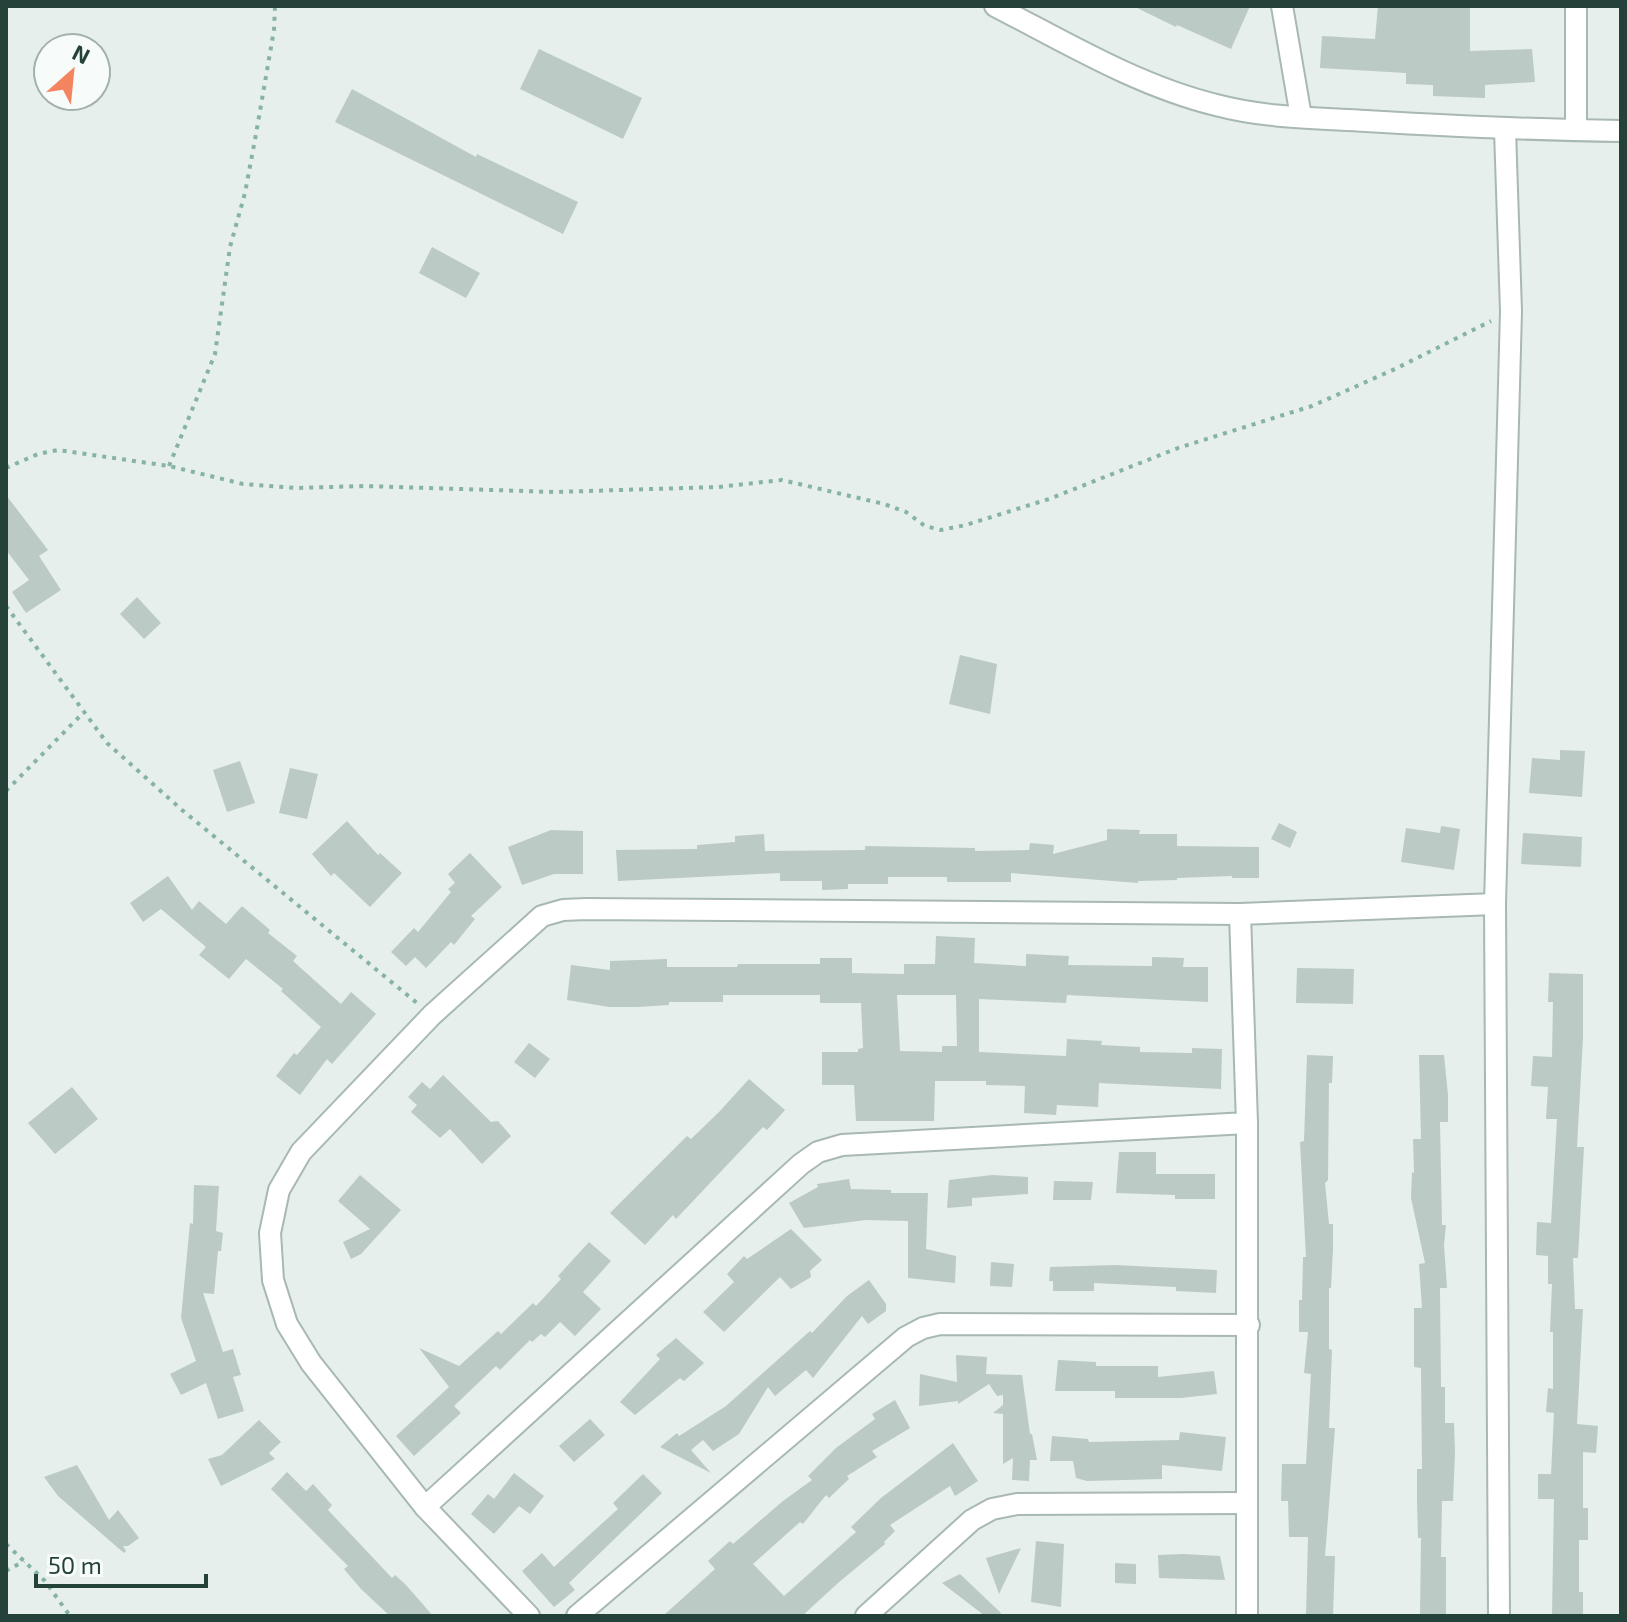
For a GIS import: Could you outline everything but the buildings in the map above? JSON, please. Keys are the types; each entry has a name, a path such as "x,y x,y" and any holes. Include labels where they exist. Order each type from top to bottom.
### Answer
{"street":[{"path":"995,6 1087,54 1168,90 1216,105 1301,117 1505,130 1621,131"},
{"path":"1282,6 1301,117"},
{"path":"1576,6 1576,130"},
{"path":"1499,1616 1495,904 1511,311 1505,130"},
{"path":"529,1616 425,1507 311,1363 287,1324 273,1280 270,1233 279,1190 301,1152 432,1015 542,916 563,910 1240,914 1495,904"},
{"path":"1240,914 1247,1123 1247,1616"},
{"path":"425,1507 801,1164 818,1152 842,1145 1247,1123"},
{"path":"577,1616 906,1337 923,1328 940,1324 1249,1325"},
{"path":"866,1616 972,1520 992,1509 1017,1504 1246,1503"}],"path":[{"path":"169,466 215,354 230,247 256,134 274,30 275,6"},
{"path":"6,468 38,454 58,450 169,466 243,484 295,488 364,486 555,492 718,487 782,480 884,504 906,512 925,526 941,530 1049,499 1178,448 1312,406 1511,311"},
{"path":"6,606 107,743 149,782 432,1015"},
{"path":"6,791 83,713"},
{"path":"6,1544 45,1581 70,1616"},
{"path":"6,1571 24,1561"}]}
